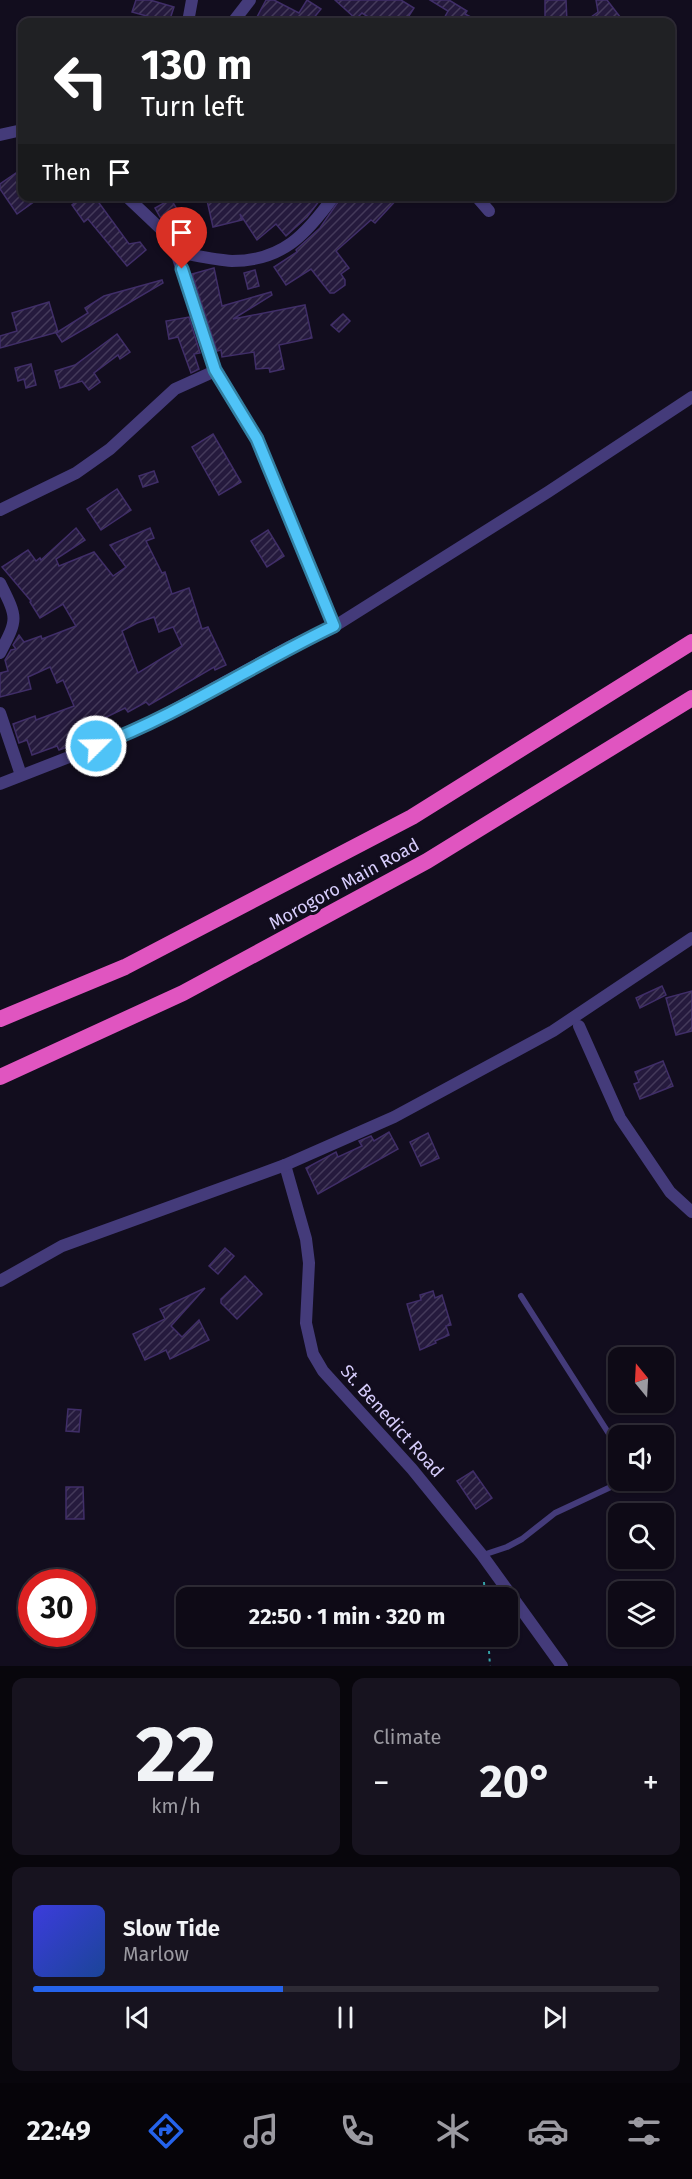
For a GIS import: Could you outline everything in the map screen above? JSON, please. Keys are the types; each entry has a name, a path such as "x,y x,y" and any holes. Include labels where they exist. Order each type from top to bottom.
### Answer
{"highway":[{"name":"Morogoro Main Road","path":"0,1019 125,967 412,817 692,642"},
{"name":"Morogoro Main Road","path":"0,1077 183,993 427,861 692,698"}],"street":[{"path":"189,18 192,0"},
{"path":"236,18 250,0"},
{"path":"0,135 18,131"},
{"path":"131,201 164,232 176,252 215,370 257,439 334,626"},
{"path":"176,252 231,261 267,257 292,245 330,201"},
{"path":"480,201 489,211"},
{"path":"0,510 76,473 110,449 175,389 215,370"},
{"path":"0,784 115,739 334,626 548,492 692,397"},
{"path":"0,583 10,604 14,625 0,653"},
{"path":"0,713 21,775"},
{"path":"0,1281 62,1246 285,1165 393,1117 553,1031 692,938"},
{"path":"579,1026 620,1118 670,1192 692,1212"},
{"name":"St. Benedict Road","path":"285,1165 306,1239 309,1263 306,1323 313,1354 323,1371 412,1469 482,1555 562,1666"}],"lane":[{"path":"521,1296 608,1432"},
{"path":"482,1555 507,1547 522,1539 555,1513 608,1488"}],"path":[{"path":"489,1647 490,1666"}],"building":[{"path":"136,0 150,0 174,7 170,18 154,18 132,12"},
{"path":"266,0 274,0 299,13 307,0 321,9 314,18 257,18"},
{"path":"335,0 401,0 414,8 408,18 370,18 362,13 355,18"},
{"path":"430,0 449,0 467,11 465,14 472,18 444,18 448,11"},
{"path":"545,0 566,0 567,18 545,18"},
{"path":"596,0 607,0 621,18 590,18 598,12"},
{"path":"18,172 18,201 35,201 17,214 0,189 0,184"},
{"path":"77,201 98,201 129,244 140,242 146,250 127,266 88,219 84,222 72,205"},
{"path":"172,201 182,218 169,225 160,217 155,208"},
{"path":"207,201 319,201 307,217 286,236 276,224 257,240 240,214 242,220 213,227"},
{"path":"339,201 395,201 375,223 371,220 336,251 349,268 341,274 345,285 334,293 330,293 311,269 286,285 274,267 297,252 296,250 320,228"},
{"path":"214,268 222,306 271,292 272,295 233,319 305,305 312,338 279,345 284,369 270,372 269,368 256,369 254,352 222,357 221,350 217,351 192,274"},
{"path":"255,270 259,286 248,289 244,273"},
{"path":"162,280 163,283 62,342 56,333 88,313 85,308 104,296"},
{"path":"49,302 58,332 0,348 0,336 17,331 12,313"},
{"path":"343,314 350,321 339,332 331,325"},
{"path":"189,317 200,353 194,354 199,369 191,373 178,337 169,339 166,321"},
{"path":"117,334 130,352 120,359 118,355 94,373 100,382 89,390 82,381 60,388 55,371 75,365"},
{"path":"31,364 36,385 26,388 24,379 18,381 15,368"},
{"path":"213,434 241,482 219,495 192,447"},
{"path":"154,471 158,482 143,487 139,476"},
{"path":"117,489 131,510 101,530 87,509"},
{"path":"76,528 85,540 56,559 59,566 94,552 113,576 126,567 110,545 150,528 154,538 146,541 162,573 165,572 172,594 189,588 202,629 208,627 226,665 215,670 214,667 149,705 146,702 128,712 125,708 88,726 89,730 75,736 78,743 59,750 57,746 32,755 27,740 19,743 13,724 35,716 36,720 74,706 63,680 57,683 50,667 28,677 31,689 0,697 0,673 8,671 5,660 11,650 16,649 13,645 19,635 24,642 41,636 42,639 76,626 63,604 40,618 31,601 2,567 28,550 36,561 40,558 41,560","holes":["154,617 159,632 173,627 182,646 138,673 122,631"]},
{"path":"268,530 284,556 267,567 251,541"},
{"path":"662,986 666,995 640,1008 636,998"},
{"path":"692,991 692,1031 676,1035 666,998"},
{"path":"663,1061 673,1086 640,1099 634,1084 639,1082 635,1072"},
{"path":"389,1132 398,1149 318,1194 306,1168 336,1152 338,1157 362,1146 359,1141 371,1136 374,1141"},
{"path":"428,1133 439,1158 421,1166 410,1142"},
{"path":"225,1248 234,1256 218,1274 209,1266"},
{"path":"245,1276 262,1294 237,1319 221,1303 221,1299"},
{"path":"205,1288 171,1326 182,1337 199,1320 209,1340 170,1359 166,1350 145,1360 133,1334 165,1319 160,1309"},
{"path":"433,1291 435,1298 442,1295 451,1325 446,1326 449,1335 420,1350 407,1304 421,1300 420,1295"},
{"path":"68,1409 81,1410 79,1432 66,1431"},
{"path":"473,1471 492,1498 476,1509 457,1481"},
{"path":"66,1487 83,1487 84,1519 66,1519"}],"route":[{"path":"96,746 155,720 290,647 334,626 257,439 215,370 182,269"}]}
